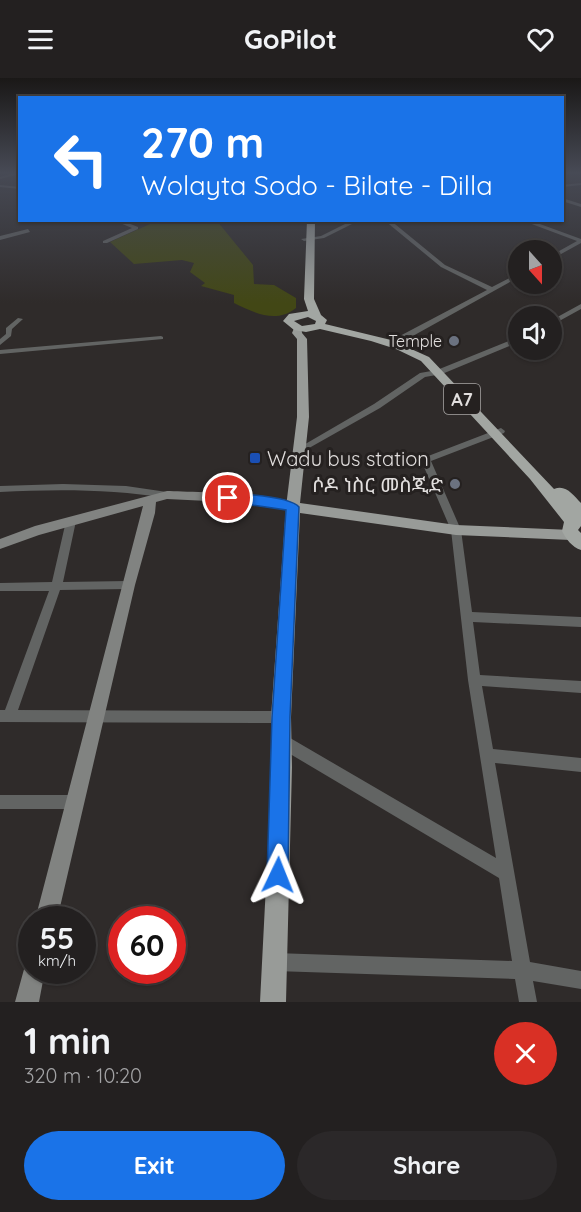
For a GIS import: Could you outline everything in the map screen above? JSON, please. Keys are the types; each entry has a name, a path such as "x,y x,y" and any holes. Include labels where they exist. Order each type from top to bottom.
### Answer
{"highway":[{"path":"305,222 310,306 318,322"},
{"path":"298,328 288,321 298,314 301,304 311,222"},
{"name":"A7","path":"298,314 404,347 442,370"},
{"name":"A7","path":"298,328 318,322 399,340 420,349 442,370 497,432 577,526"}],"main road":[{"path":"303,364 318,322"},
{"path":"273,1002 282,766 281,717 293,507 303,417 303,364 300,357 302,339 297,333 298,328"},
{"path":"0,544 71,521 159,497 249,499 456,530 577,526"},
{"path":"49,906 128,585 149,513 159,497"},
{"path":"27,1002 31,984"}],"street":[{"path":"105,242 136,228 123,223 127,222"},
{"path":"307,239 353,222"},
{"path":"388,222 443,266 493,290"},
{"path":"529,222 581,241"},
{"path":"0,238 28,231"},
{"path":"562,251 581,241"},
{"path":"399,340 508,281"},
{"path":"562,317 581,306"},
{"path":"0,343 9,335 9,328 20,319"},
{"path":"0,352 160,338"},
{"path":"298,450 376,406 423,375 442,370 508,343"},
{"path":"497,432 426,460 456,530 474,681 528,1002"},
{"path":"0,489 62,486 132,488 159,497"},
{"path":"71,521 57,584 5,716 281,717"},
{"path":"0,587 57,584 128,585"},
{"path":"467,617 581,622"},
{"path":"474,681 581,687"},
{"path":"280,740 507,874"},
{"path":"487,755 580,767"},
{"path":"0,802 74,802"},
{"path":"275,963 524,970 581,980"}],"green space":[{"path":"155,222 218,222 253,265 254,284 274,285 296,298 296,308 281,315 258,313 234,303 234,295 201,286 205,283 190,272 194,263 182,260 134,264 110,242"}],"place":[{"name":"Temple","path":"454,341"},
{"name":"Wadu bus station","path":"255,458"},
{"name":"ሶዶ ነስር መስጂድ","path":"455,484"}],"route":[{"path":"228,498 249,499 293,507 280,740 282,766 278,875"}]}
